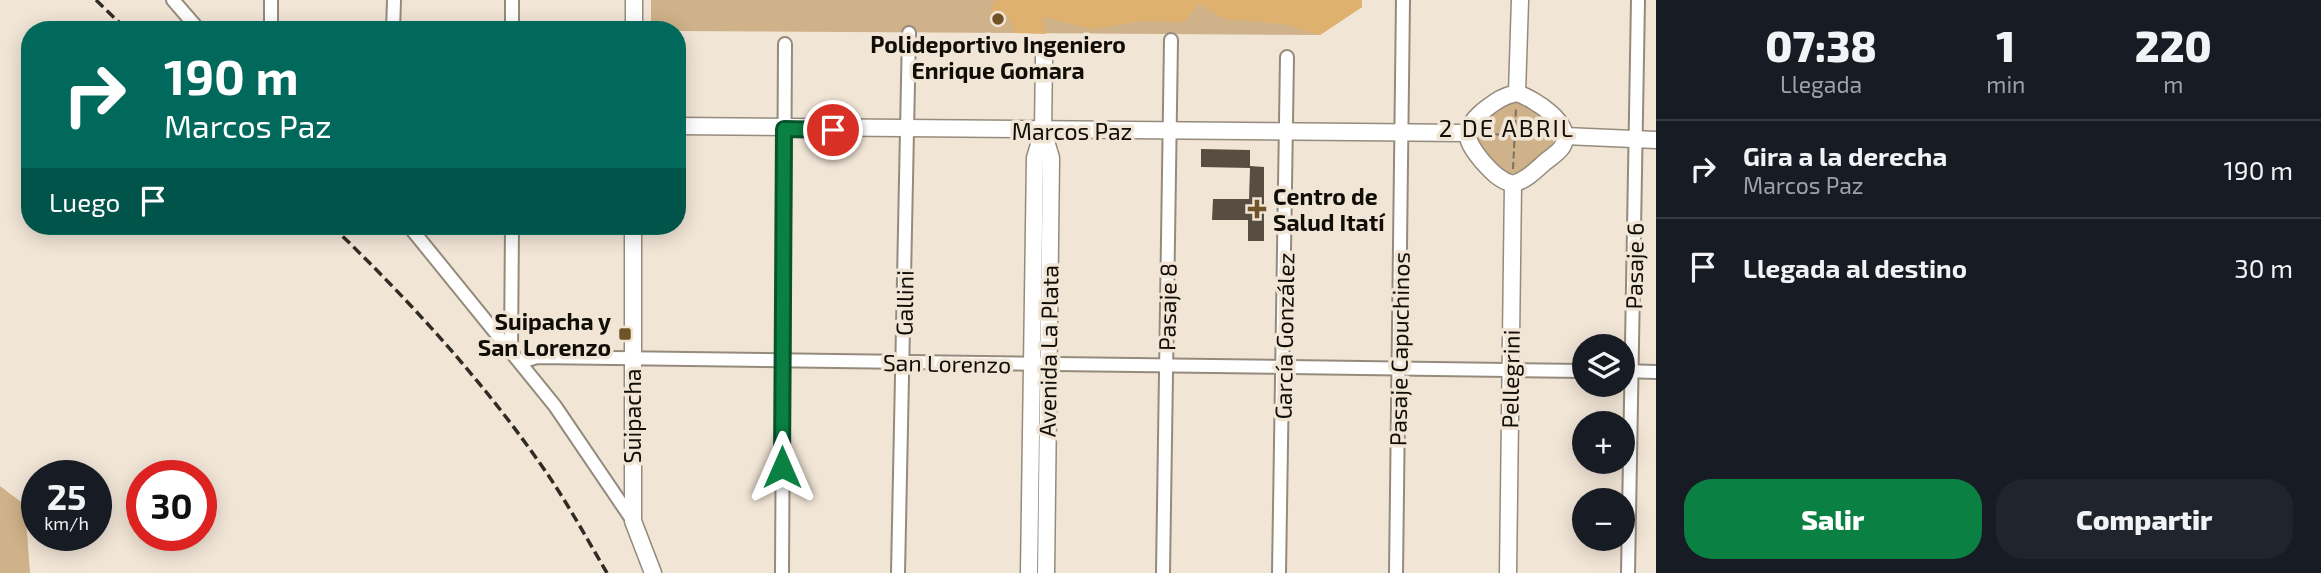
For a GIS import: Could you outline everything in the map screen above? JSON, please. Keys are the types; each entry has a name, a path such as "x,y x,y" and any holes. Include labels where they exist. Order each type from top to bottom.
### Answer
{"street":[{"path":"173,0 191,21"},
{"path":"271,0 271,21"},
{"path":"393,21 394,0"},
{"path":"512,0 512,21"},
{"path":"634,0 634,21"},
{"name":"Pasaje Capuchinos","path":"1396,573 1403,0"},
{"path":"1517,93 1520,0"},
{"name":"Pasaje 6","path":"1628,334 1638,0"},
{"name":"Gallini","path":"898,573 909,33"},
{"name":"Pasaje 8","path":"1163,573 1171,40"},
{"path":"782,573 785,44"},
{"name":"Avenida La Plata","path":"1044,57 1043,131 1035,158 1045,573"},
{"name":"García González","path":"1279,573 1288,132 1287,57"},
{"path":"1517,93 1530,97 1561,124 1565,136 1561,147 1529,177 1513,184 1494,175 1469,146 1467,133 1470,123 1502,96 1517,93"},
{"name":"Marcos Paz","path":"686,126 1467,133"},
{"path":"1565,136 1656,141"},
{"name":"Pellegrini","path":"1508,573 1513,184"},
{"path":"416,235 555,406 633,521 653,573"},
{"path":"511,350 512,235"},
{"name":"Suipacha","path":"633,235 633,521"},
{"name":"San Lorenzo","path":"521,362 537,357 1572,371"},
{"name":"Avenida La Plata","path":"1029,573 1040,364"},
{"path":"1635,371 1656,372"},
{"name":"Pasaje 6","path":"1627,397 1628,573"}],"path":[{"path":"1513,184 1517,93"},
{"path":"1467,133 1565,136"}],"shaded area":[{"name":"Polideportivo Ingeniero Enrique Gomara","path":"651,0 1362,0 1362,7 1320,35 686,31 686,21 651,21"},
{"path":"995,0 1362,0 1362,7 1320,35 1283,24 1225,19 1199,4 1184,22 1142,21 1092,29 1043,17 1046,34 1015,33 1008,16 990,13"},
{"path":"1501,103 1525,103 1554,128 1553,145 1521,174 1503,172 1477,146 1477,127"},
{"path":"0,486 21,502 21,551 28,551 30,573 0,573"}],"building":[{"path":"1201,149 1250,150 1250,166 1264,167 1264,241 1248,241 1248,220 1212,220 1213,199 1249,199 1250,168 1201,167"}],"railway":[{"path":"96,0 118,21"},
{"path":"341,235 418,313 498,407 554,484 607,573"}],"place":[{"name":"Polideportivo Ingeniero Enrique Gomara","path":"998,19"},
{"name":"Centro de Salud Itatí","path":"1257,209"},
{"name":"Suipacha y San Lorenzo","path":"625,334"}],"district":[{"name":"2 DE ABRIL","path":"1507,127"}],"route":[{"path":"782,467 784,129 833,130"}]}
